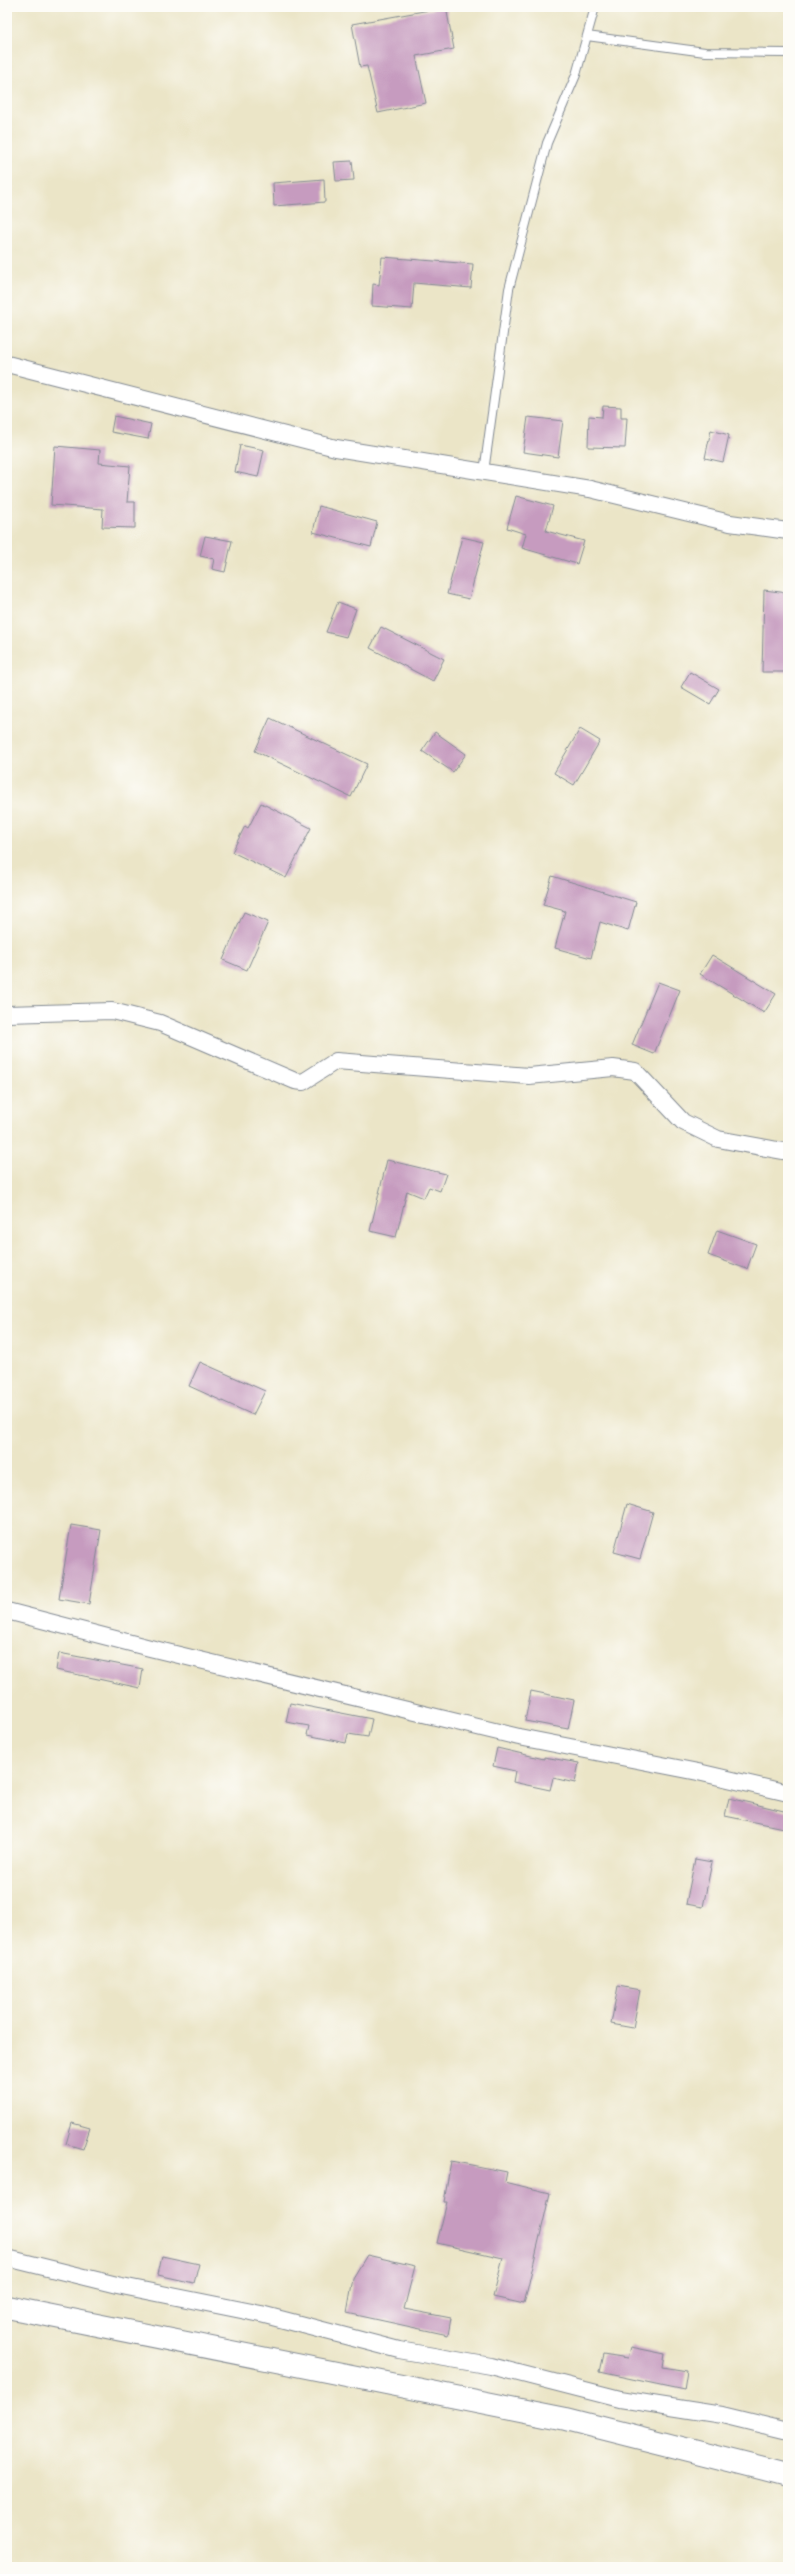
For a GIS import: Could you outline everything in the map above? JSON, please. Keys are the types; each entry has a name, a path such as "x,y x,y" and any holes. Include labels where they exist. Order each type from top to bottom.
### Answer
{"main road":[{"path":"7,2307 566,2419 788,2475"}],"street":[{"path":"7,364 336,448 590,489 730,523 788,531"},
{"path":"7,1014 112,1011 160,1023 295,1081 303,1082 336,1061 529,1076 613,1068 635,1070 683,1122 718,1139 788,1152"},
{"path":"7,1611 150,1648 519,1737 698,1772 788,1793"},
{"path":"7,2258 117,2285 261,2314 399,2350 491,2366 620,2399 722,2415 788,2432"}],"lane":[{"path":"484,472 509,289 547,143 576,75 595,7"},
{"path":"587,36 705,52 788,53"}],"building":[{"path":"446,7 454,49 416,56 426,103 378,113 367,66 360,67 352,24"},
{"path":"352,161 354,180 336,181 334,162"},
{"path":"324,179 325,202 274,206 273,183"},
{"path":"382,257 473,264 471,288 414,283 412,309 372,306 373,284 379,285"},
{"path":"603,406 621,407 621,418 627,418 625,448 588,447 589,416 602,417"},
{"path":"114,416 151,424 148,439 111,432"},
{"path":"528,417 563,421 558,457 523,452"},
{"path":"711,430 729,435 723,462 705,458"},
{"path":"240,445 264,450 258,477 235,472"},
{"path":"55,446 100,450 99,463 130,466 127,502 135,502 135,528 102,527 103,509 51,505"},
{"path":"516,496 553,506 546,531 584,541 577,564 522,548 526,534 507,528"},
{"path":"319,506 377,522 371,547 313,532"},
{"path":"205,536 232,541 225,572 212,569 214,559 200,556"},
{"path":"462,537 484,542 469,599 447,594"},
{"path":"764,590 788,593 788,672 762,672"},
{"path":"338,602 356,609 346,637 326,632"},
{"path":"381,627 444,659 433,681 370,648"},
{"path":"690,672 719,689 710,704 681,687"},
{"path":"270,718 367,764 351,797 255,751"},
{"path":"580,729 600,741 574,785 554,773"},
{"path":"435,732 466,754 453,772 422,751"},
{"path":"261,803 311,828 286,878 232,852 245,826 248,828"},
{"path":"552,876 636,902 628,931 600,922 591,958 555,948 565,911 543,905"},
{"path":"244,912 268,922 247,970 223,960"},
{"path":"712,955 776,994 764,1013 700,974"},
{"path":"658,982 680,990 654,1054 632,1045"},
{"path":"387,1160 446,1174 440,1191 429,1187 424,1198 407,1191 396,1237 370,1231"},
{"path":"717,1230 756,1244 747,1269 708,1255"},
{"path":"200,1362 265,1391 253,1415 189,1386"},
{"path":"627,1504 653,1512 640,1559 614,1552"},
{"path":"71,1525 101,1530 89,1604 59,1599"},
{"path":"59,1653 143,1669 140,1688 56,1670"},
{"path":"531,1691 574,1700 568,1729 525,1721"},
{"path":"290,1703 372,1719 368,1737 348,1734 346,1743 307,1735 309,1726 286,1722"},
{"path":"497,1748 544,1759 544,1757 579,1763 575,1783 553,1778 550,1790 513,1782 515,1771 493,1766"},
{"path":"729,1798 788,1812 788,1829 725,1816"},
{"path":"695,1859 712,1862 703,1907 686,1904"},
{"path":"618,1986 640,1990 633,2028 611,2024"},
{"path":"72,2123 90,2128 83,2149 66,2144"},
{"path":"451,2161 507,2172 505,2182 550,2193 524,2304 493,2297 503,2258 437,2243 447,2202 444,2202"},
{"path":"367,2255 415,2266 404,2309 451,2318 448,2335 347,2313 353,2278"},
{"path":"162,2256 199,2264 194,2283 158,2275"},
{"path":"631,2347 665,2354 663,2367 687,2371 684,2390 599,2372 603,2354 628,2358"}]}
